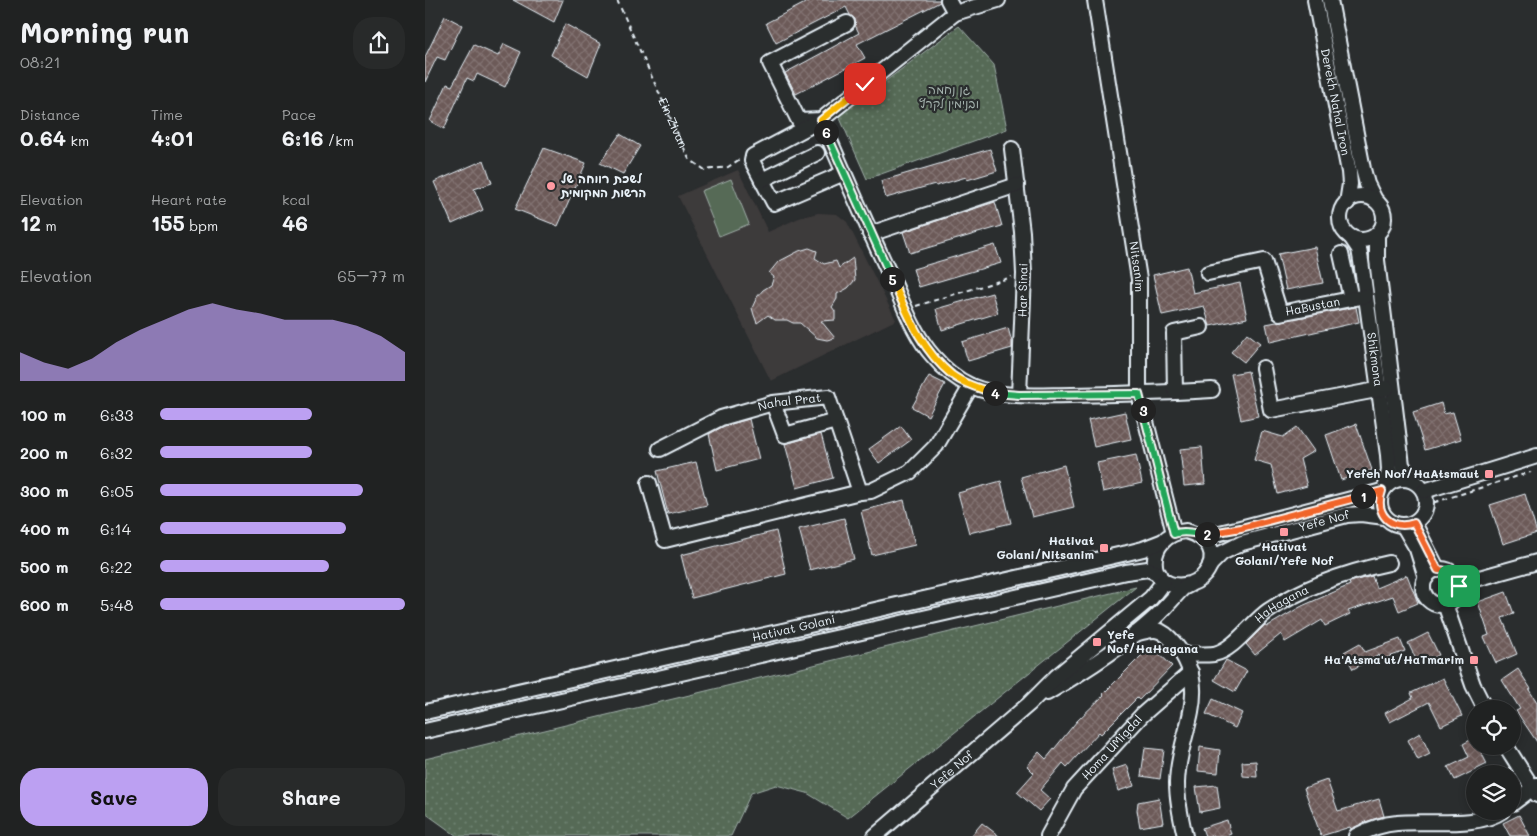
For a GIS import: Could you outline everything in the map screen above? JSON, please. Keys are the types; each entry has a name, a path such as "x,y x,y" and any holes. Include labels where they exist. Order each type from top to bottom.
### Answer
{"street":[{"path":"948,0 955,13"},
{"path":"844,173 774,203 752,161 753,156 821,120 955,13 998,0"},
{"name":"Nitsanim","path":"1095,0 1139,279 1139,394 1174,534"},
{"name":"Derekh Nahal Iron","path":"1315,0 1349,172 1350,184 1347,203"},
{"name":"Derekh Nahal Iron","path":"1330,0 1363,170 1375,200"},
{"path":"821,120 799,122 771,63 847,23"},
{"path":"821,120 870,234 918,334 932,355 952,375 971,386 995,393 1019,395 1139,394 1212,390"},
{"name":"Har Sinai","path":"1012,149 1017,185 1024,274 1019,395"},
{"path":"762,180 817,153"},
{"path":"870,234 1017,185"},
{"path":"1362,196 1375,200 1383,211 1383,225 1375,236 1363,240 1351,237 1345,232 1340,219 1341,212 1347,203 1355,198 1362,196"},
{"name":"Shikmona","path":"1377,234 1389,470 1384,488"},
{"name":"Shikmona","path":"1351,237 1359,249 1366,296 1402,465 1412,480"},
{"path":"1341,254 1351,299"},
{"name":"HaBustan","path":"1208,273 1264,261 1280,313 1366,296"},
{"path":"1175,392 1174,333 1201,328"},
{"path":"1263,368 1271,410 1386,388"},
{"path":"649,483 665,540 860,492 871,491 910,472 936,446 971,386"},
{"name":"Nahal Prat","path":"660,449 721,418 773,403 828,397 860,492"},
{"path":"773,403 785,435 836,421"},
{"path":"1424,491 1537,456"},
{"path":"1399,479 1412,480 1419,484 1426,498 1426,505 1420,518 1408,524 1391,522 1385,517 1379,503 1384,488 1399,479"},
{"name":"Yefe Nof","path":"1198,535 1220,533 1241,528 1384,488"},
{"name":"Yefe Nof","path":"1210,565 1222,553 1242,543 1347,515 1361,514 1385,517"},
{"path":"1408,524 1438,570"},
{"path":"1408,524 1426,578"},
{"path":"1186,531 1198,535 1205,539 1212,557 1204,576 1189,585 1177,586 1161,578 1155,561 1156,551 1161,542 1174,534 1186,531"},
{"name":"Hativat Golani","path":"425,712 1108,558 1161,542"},
{"path":"1459,586 1455,576 1450,572 1438,570 1433,571 1423,583 1425,595 1433,603 1445,604 1455,598 1459,586 1465,582 1537,562"},
{"name":"HaHagana","path":"1184,656 1214,654 1221,651 1268,612 1295,596 1315,586 1361,569 1389,563"},
{"name":"Hativat Golani","path":"425,731 1126,572 1148,569 1161,578"},
{"name":"Yefe Nof","path":"875,836 1029,704 1055,677 1151,598 1161,578"},
{"name":"Yefe Nof","path":"1029,704 1091,665 1135,634 1151,622 1183,588 1189,585"},
{"path":"1170,602 1168,623 1171,639"},
{"path":"1445,604 1473,685 1480,700"},
{"path":"1135,634 1156,629 1163,631 1184,656 1191,672 1194,686 1194,702 1181,752 1177,782 1179,808 1185,836"},
{"name":"Homa UMigdal","path":"1048,836 1074,789 1142,715 1191,672"},
{"path":"1512,755 1536,789 1521,798"},
{"path":"1357,836 1369,829 1395,823 1484,820"}],"path":[{"name":"Ein Zivan","path":"617,0 689,159 705,170 728,167 744,156"},
{"path":"906,309 1024,274"},
{"path":"1426,505 1537,470"}],"shaded area":[{"path":"738,170 768,232 799,218 818,213 837,214 847,222 896,320 771,381 678,196"}],"green space":[{"name":"גן נחמה ובנימין לקרץ","path":"959,26 994,65 1007,129 867,179 839,116"},
{"path":"731,179 749,224 719,236 701,191"},
{"path":"1136,587 848,818 807,793 776,785 751,793 731,836 457,836 425,813 425,759"}],"building":[{"path":"513,0 563,0 554,22"},
{"path":"811,0 939,0 940,2 857,44 865,58 796,94 785,73 859,33 855,25 855,19 850,15 846,7 776,43 766,23"},
{"path":"445,16 462,25 445,60 437,57 425,82 425,57"},
{"path":"565,24 601,44 588,76 551,55"},
{"path":"504,44 521,52 505,87 477,74 474,81 467,78 444,129 430,121 447,84 452,86 474,45 498,56"},
{"path":"620,134 640,146 623,174 600,163"},
{"name":"לשכת רווחה של הרשות המקומית","path":"544,148 586,163 558,226 515,209"},
{"path":"990,149 997,171 967,180 966,177 936,186 935,184 886,198 881,181"},
{"path":"484,160 492,183 474,189 483,210 452,224 434,182"},
{"path":"995,202 1002,226 910,253 903,232"},
{"path":"995,245 1001,263 919,287 913,269"},
{"path":"1315,247 1323,283 1286,290 1278,254"},
{"path":"809,248 817,251 815,258 824,264 836,261 839,268 853,258 855,280 848,288 837,294 837,299 832,307 835,311 835,320 821,321 835,338 827,340 817,338 800,323 775,320 768,315 757,323 752,308 757,297 771,285 774,277 769,273 778,262"},
{"path":"1187,267 1193,293 1240,283 1247,318 1210,326 1204,306 1162,315 1153,275"},
{"path":"992,293 998,313 942,330 936,309"},
{"path":"1356,307 1359,322 1270,342 1266,324"},
{"path":"1008,328 1012,348 968,361 962,342"},
{"path":"1247,333 1260,343 1244,362 1231,352"},
{"path":"1248,371 1258,416 1241,420 1231,374"},
{"path":"929,376 945,384 928,416 912,407"},
{"path":"1441,403 1444,414 1453,412 1461,439 1425,450 1413,412"},
{"path":"1125,412 1131,439 1094,447 1088,420"},
{"path":"749,419 759,459 717,470 709,434 724,426"},
{"path":"1356,424 1372,470 1341,480 1326,435"},
{"path":"901,426 911,440 879,463 869,449"},
{"path":"1297,427 1314,451 1300,459 1307,486 1278,494 1271,465 1254,460 1262,431 1283,437"},
{"path":"821,434 833,478 797,488 785,444"},
{"path":"1202,447 1205,484 1184,486 1180,449"},
{"path":"1136,455 1142,483 1103,492 1097,463"},
{"path":"696,462 707,505 668,514 657,471"},
{"path":"1064,465 1074,507 1032,517 1021,477"},
{"path":"1001,481 1011,523 969,533 958,493"},
{"path":"1525,494 1537,533 1503,544 1490,505"},
{"path":"904,500 915,545 872,555 861,511"},
{"path":"844,518 854,559 810,570 799,529"},
{"path":"776,531 786,574 692,598 681,555"},
{"path":"1407,575 1418,603 1399,611 1393,596 1348,611 1350,614 1325,626 1322,620 1285,642 1281,634 1255,655 1246,644 1265,625 1266,627 1302,606 1350,585 1349,582 1372,576 1376,588"},
{"path":"1506,592 1514,614 1502,618 1517,654 1496,663 1484,637 1489,635 1478,602"},
{"path":"1428,633 1439,655 1419,665 1408,643"},
{"path":"1400,639 1405,651 1381,660 1379,655 1353,669 1344,652 1360,643 1365,652"},
{"path":"1151,646 1172,666 1139,700 1137,698 1101,734 1099,732 1067,767 1063,763 1040,790 1050,799 1039,811 1017,792 1034,773 1027,766 1039,752 1046,759 1077,721"},
{"path":"1226,660 1247,671 1235,692 1214,680"},
{"path":"1518,669 1531,689 1529,690 1537,702 1537,742 1521,718 1521,700 1514,700 1502,680"},
{"path":"1443,678 1462,716 1441,726 1429,702 1390,722 1385,713 1413,698 1411,693"},
{"path":"1213,699 1242,713 1235,728 1206,714"},
{"path":"1420,733 1430,754 1418,760 1408,740"},
{"path":"1200,747 1220,750 1218,773 1198,771"},
{"path":"1145,748 1164,750 1160,779 1141,776"},
{"path":"1468,755 1482,755 1487,764 1466,765 1466,774 1455,780 1448,767 1469,757"},
{"path":"1256,761 1257,777 1243,776 1242,762"},
{"path":"1127,765 1134,786 1118,791 1112,770"},
{"path":"1327,780 1338,811 1379,799 1384,816 1351,829 1350,827 1321,836 1304,788"},
{"path":"1217,785 1220,808 1200,812 1196,787"},
{"path":"1159,798 1163,823 1140,827 1137,810 1138,802"},
{"path":"1521,819 1530,836 1510,836 1503,823 1509,820"},
{"path":"1227,820 1231,834 1226,836 1205,836 1202,828"},
{"path":"982,823 999,836 971,836"}],"place":[{"name":"לשכת רווחה של הרשות המקומית","path":"551,186"},
{"name":"Yefeh Nof/HaAtsmaut","path":"1489,474"},
{"name":"Hativat Golani/Yefe Nof","path":"1284,532"},
{"name":"Hativat Golani/Nitsanim","path":"1104,548"},
{"name":"Yefe Nof/HaHagana","path":"1097,642"},
{"name":"Ha'Atsma'ut/HaTmarim","path":"1474,660"}],"route":[{"path":"865,84 821,120 870,234 918,334 932,355 952,375 971,386 995,393 1019,395 1139,394 1174,534 1186,531 1198,535 1220,533 1382,491 1379,503 1385,517 1397,524 1408,525 1414,523 1438,570 1450,572 1455,576 1459,586"}]}
